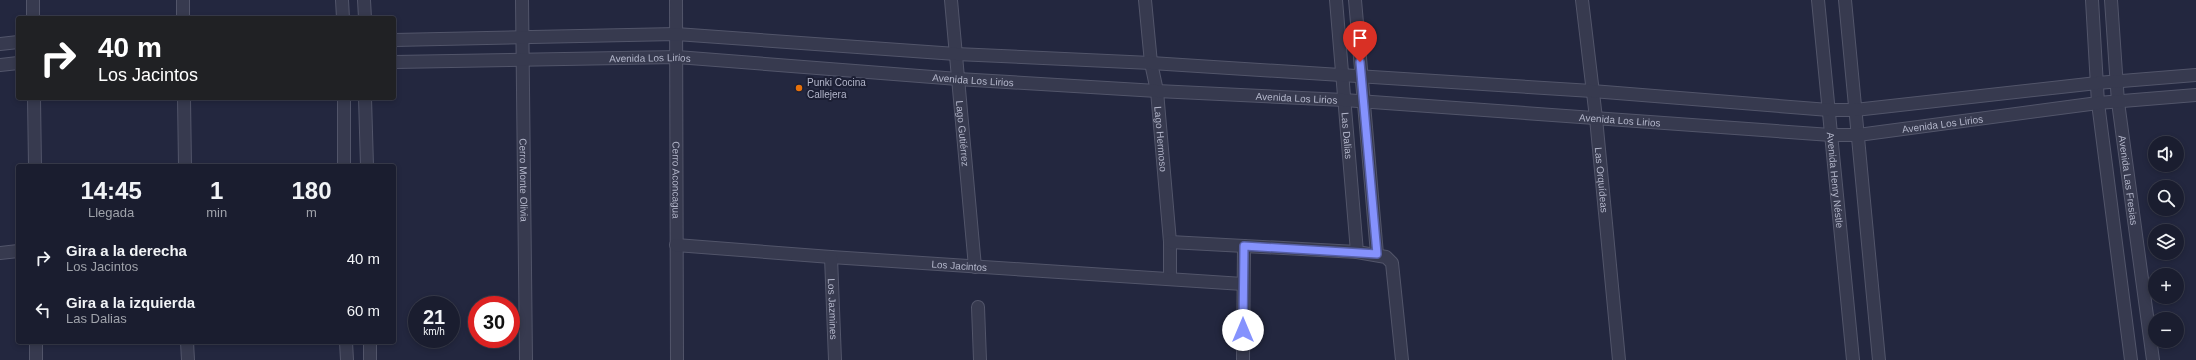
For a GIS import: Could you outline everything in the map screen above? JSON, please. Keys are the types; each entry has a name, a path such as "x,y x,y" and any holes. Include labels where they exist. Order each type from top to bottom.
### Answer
{"street":[{"path":"33,0 33,16"},
{"path":"183,0 183,16"},
{"path":"342,0 343,16"},
{"path":"364,0 365,16"},
{"name":"Cerro Monte Olivia","path":"522,0 526,360"},
{"name":"Cerro Aconcagua","path":"676,0 676,245 678,360"},
{"name":"Lago Gutiérrez","path":"951,0 975,267"},
{"name":"Lago Hermoso","path":"1145,0 1151,63 1157,91 1170,242 1170,279"},
{"name":"Las Dalias","path":"1336,0 1357,252"},
{"name":"Las Dalias","path":"1355,0 1377,254"},
{"name":"Las Orquídeas","path":"1582,0 1596,118 1619,360"},
{"name":"Avenida Henry Néstle","path":"1818,0 1853,360"},
{"path":"1845,0 1879,360"},
{"name":"Avenida Las Fresias","path":"2092,0 2098,103 2131,360"},
{"name":"Avenida Las Fresias","path":"2111,0 2118,102 2152,360"},
{"path":"396,40 676,34 956,54 1151,63 1592,91 1829,110 1855,110 2116,81 2196,75"},
{"path":"0,44 16,42"},
{"name":"Avenida Los Lirios","path":"396,62 677,57 958,79 1157,91 1364,101 1831,135 1858,135 2098,103 2196,95"},
{"path":"0,65 16,63"},
{"path":"34,100 35,164"},
{"path":"184,100 185,164"},
{"path":"344,100 344,164"},
{"path":"365,100 367,164"},
{"path":"1170,242 1357,252 1377,254 1390,259 1392,263 1402,360"},
{"name":"Los Jacintos","path":"676,245 975,267 1243,284"},
{"path":"1243,360 1244,246"},
{"path":"0,252 16,251"},
{"name":"Los Jazmines","path":"831,257 835,360"},
{"path":"978,307 980,360"},
{"path":"36,344 36,360"},
{"path":"187,344 188,360"},
{"path":"346,344 347,360"},
{"path":"370,344 370,360"}],"place":[{"name":"Punki Cocina Callejera","path":"799,88"}],"route":[{"path":"1243,330 1244,246 1377,254 1360,62"}]}
